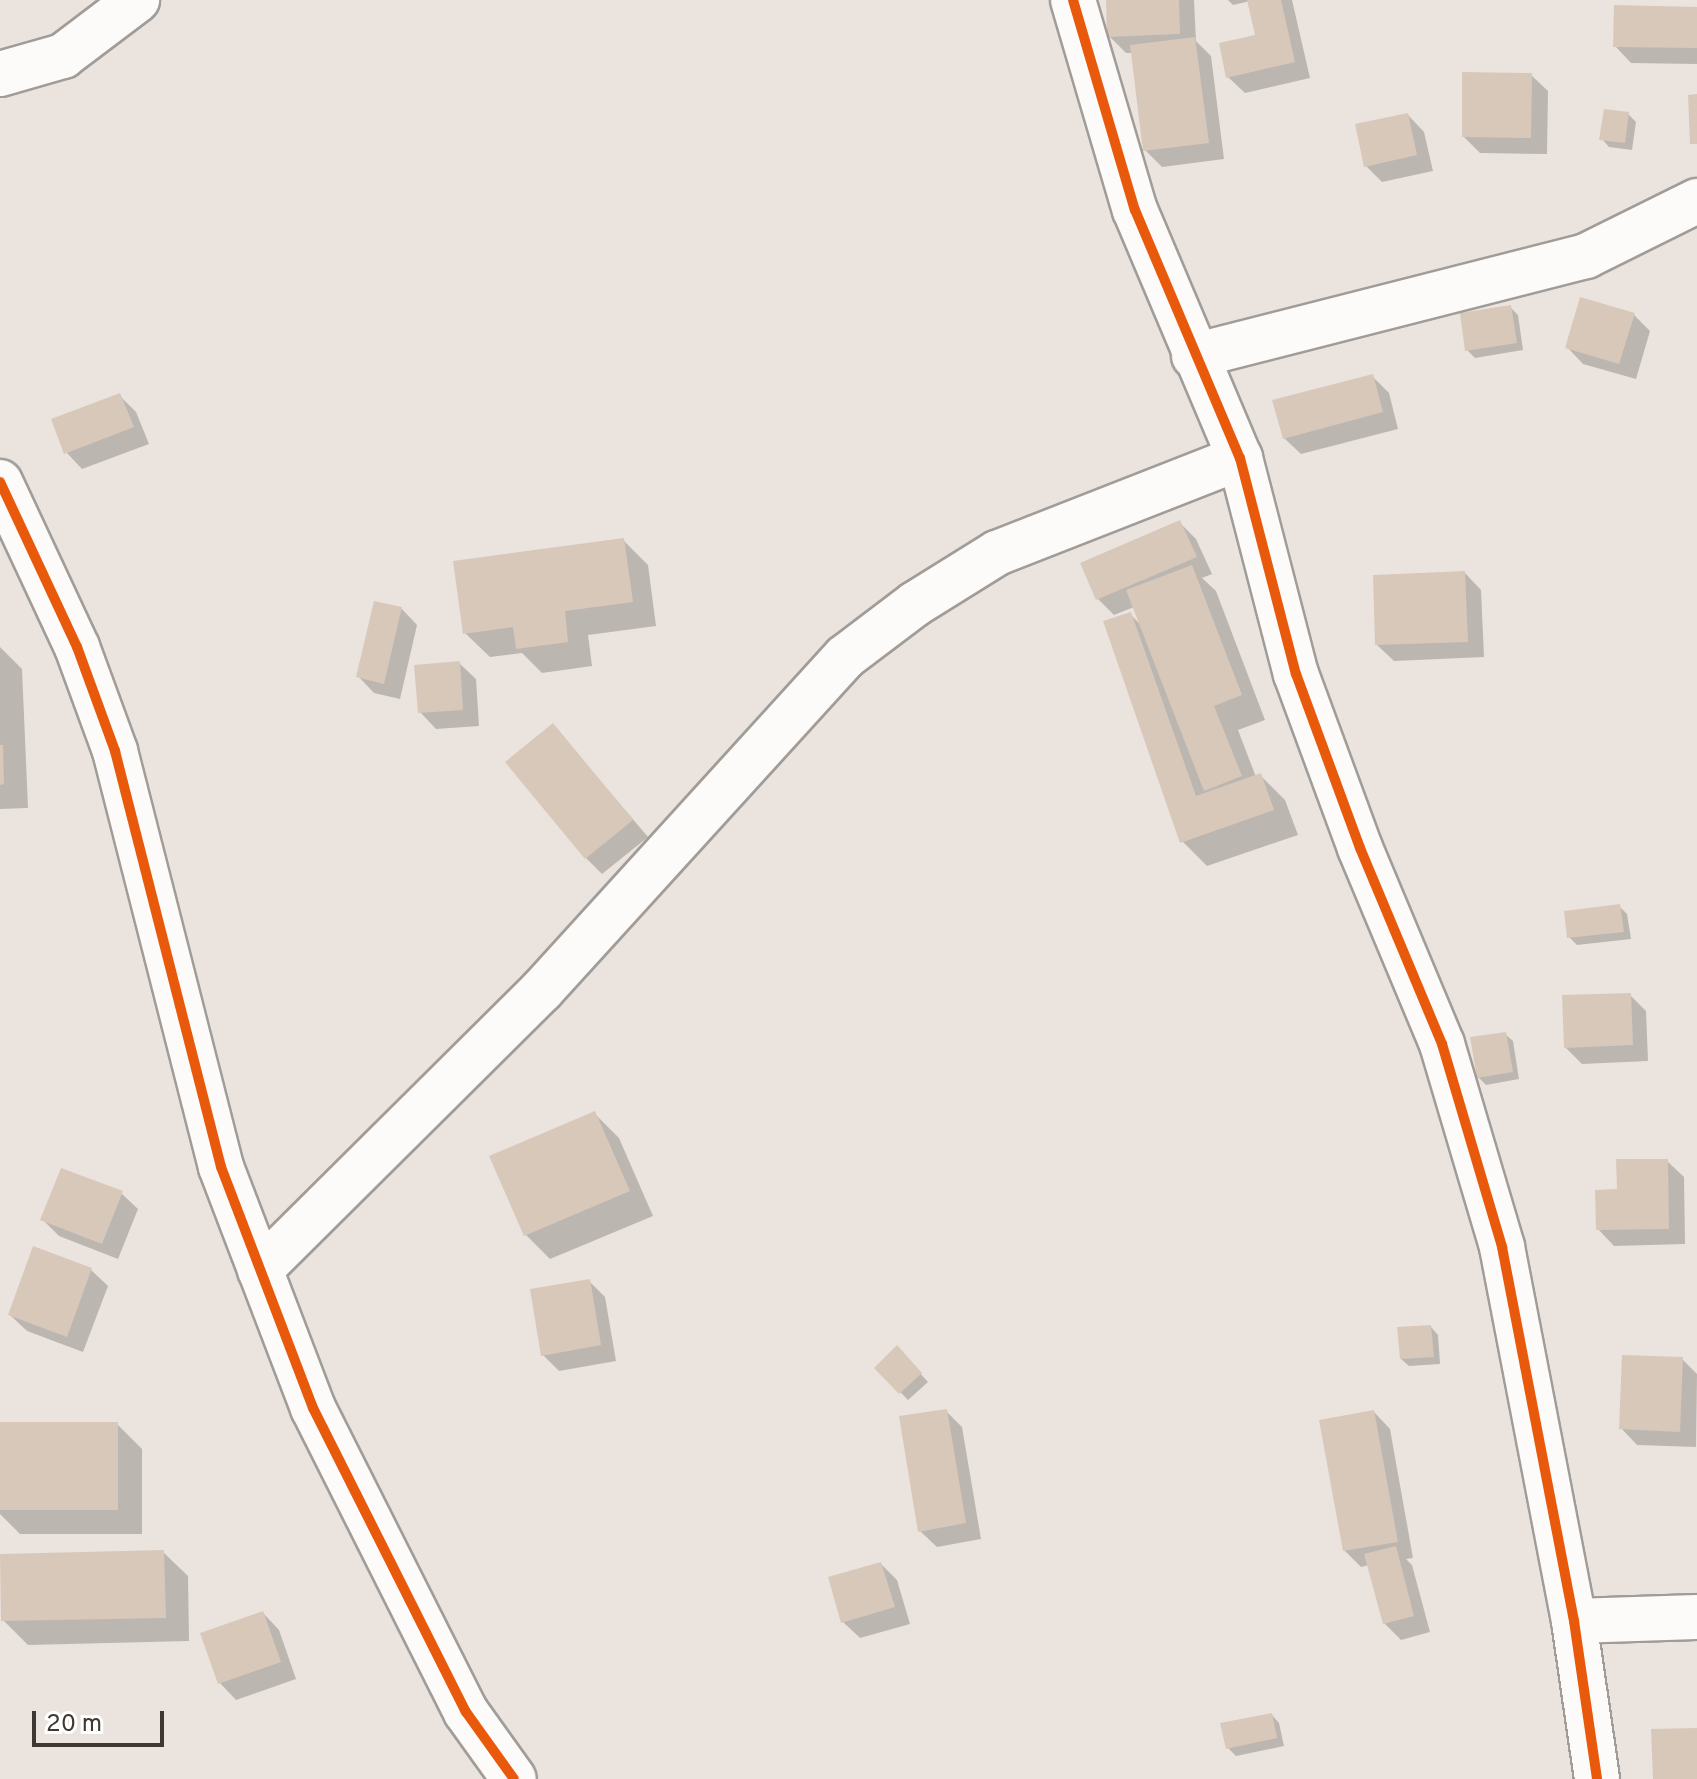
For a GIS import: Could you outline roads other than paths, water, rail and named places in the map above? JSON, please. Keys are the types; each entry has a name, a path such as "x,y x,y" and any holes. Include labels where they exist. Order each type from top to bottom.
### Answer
{"street":[{"path":"0,74 63,56 137,0"},
{"path":"1073,0 1135,210 1194,356 1240,458 1296,674 1360,848 1442,1044 1502,1247 1574,1621 1597,1779"},
{"path":"1194,356 1586,256 1697,201"},
{"path":"260,1270 542,990 845,657 915,604 997,553 1240,458"},
{"path":"0,482 77,647 115,751 221,1167 313,1408 466,1712 514,1779"},
{"path":"1574,1621 1697,1617"}]}
